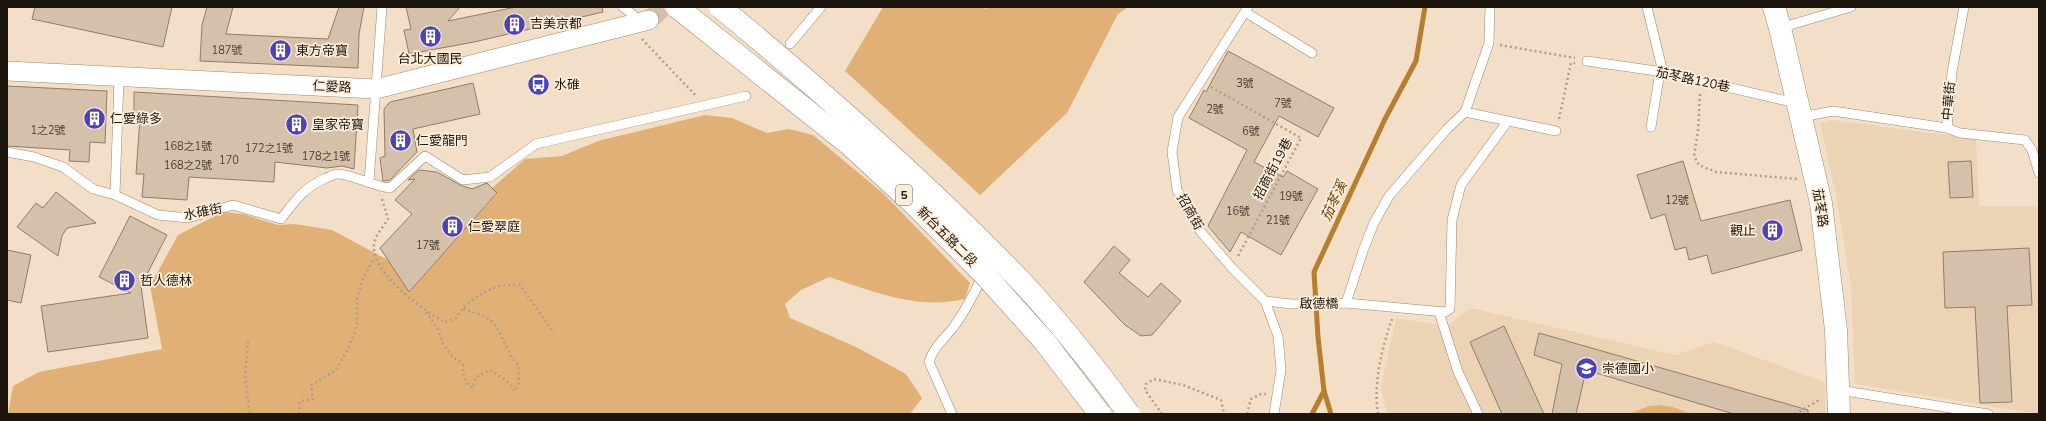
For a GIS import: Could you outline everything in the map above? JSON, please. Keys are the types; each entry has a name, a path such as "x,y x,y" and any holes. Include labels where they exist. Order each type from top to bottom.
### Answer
{"main road":[{"name":"新台五路二段","path":"677,7 850,145 914,205 984,274 1045,342 1100,414"},
{"name":"新台五路二段","path":"720,7 790,64 880,145 1017,277 1091,362 1129,414"},
{"name":"茄苳路","path":"1774,7 1821,203 1833,306 1839,390 1839,414"}],"street":[{"name":"仁愛路","path":"7,71 119,78 376,89 640,23"}],"lane":[{"path":"382,7 369,182 378,187 390,188 425,156 463,180 490,176 536,144 746,96"},
{"path":"623,7 640,23"},
{"path":"790,44 821,7"},
{"path":"1346,303 1374,223 1390,196 1447,129 1465,112 1489,43 1490,7"},
{"path":"1647,7 1661,72 1651,127"},
{"path":"1780,28 1851,7"},
{"name":"中華街","path":"1964,7 1952,72 1947,128 1960,133 2025,140 2032,150 2039,173"},
{"path":"1246,9 1312,53"},
{"name":"招商街","path":"1246,9 1178,116 1172,152 1177,190 1201,232 1232,268 1265,301 1278,336 1281,370 1275,412"},
{"name":"茄苳路120巷","path":"1588,61 1661,72 1701,81 1799,110 1833,112 1947,128"},
{"path":"115,195 119,78"},
{"path":"1465,112 1507,122 1556,131"},
{"path":"1478,414 1458,372 1439,312 1445,312 1450,309 1452,220 1461,185 1507,122"},
{"name":"水碓街","path":"7,152 34,157 63,167 94,189 115,195 158,215 188,218 233,205 281,219 302,191 316,182 337,174 369,182"},
{"path":"952,414 929,362 932,351 951,330 970,303 984,274"},
{"name":"啟德橋","path":"1265,301 1291,304 1346,303 1395,309 1439,312"},
{"path":"1839,390 1988,414"}],"path":[{"path":"640,23 705,106"},
{"path":"1489,43 1588,61"},
{"path":"1556,131 1571,63 1588,61"},
{"name":"招商街19巷","path":"1200,81 1301,138 1232,268"},
{"path":"1701,81 1698,131 1694,156 1699,165 1716,172 1782,179 1815,179"},
{"path":"299,414 300,401 313,398 311,385 322,380 336,370 349,347 357,326 357,299 362,281 374,258 375,240 388,220 378,187"},
{"path":"374,258 398,288 426,311 445,322 456,318 462,308 481,295 500,286 520,285 548,322 554,333"},
{"path":"426,311 438,329 443,344 452,356 463,364 462,371 466,382 473,388 476,377 490,370 506,380 515,391 519,383 518,364 511,357 499,332 489,318 462,308"},
{"path":"1378,414 1375,398 1385,337 1395,309"},
{"path":"248,341 245,376 250,414"},
{"path":"1162,414 1145,390 1146,384 1154,379 1183,386 1221,400 1224,414"},
{"path":"1795,414 1818,400 1839,390"},
{"path":"1247,414 1251,399 1261,394 1277,394"}],"shaded area":[{"path":"883,7 981,7 987,9 987,7 1128,7 1118,14 1067,113 980,195 845,71"},
{"path":"705,115 732,118 767,133 789,129 813,135 884,194 970,283 965,299 947,302 929,302 896,298 829,277 801,290 785,304 790,318 856,347 906,374 922,398 910,414 8,414 13,386 39,372 162,349 150,286 178,235 223,212 243,214 278,225 295,224 332,230 388,260 409,292 497,194 492,188 525,159 562,156 598,141"},
{"path":"1832,120 1976,139 1979,206 2039,206 2039,414 1855,384 1851,287 1837,200 1820,123"},
{"name":"崇德國小","path":"1471,308 1675,355 1714,342 1825,382 1825,414 1387,414 1381,387 1396,318 1447,326"},
{"path":"1661,405 1673,407 1691,414 1629,414 1649,406"}],"building":[{"path":"35,7 172,7 163,47 32,19"},
{"name":"東方帝寶","path":"207,7 233,7 226,34 328,39 339,7 364,7 359,34 358,68 200,61 202,25"},
{"path":"406,7 460,7 448,21 516,7 602,7 603,12 474,42 409,54 404,30 411,29"},
{"path":"1228,51 1334,108 1318,137 1279,116 1254,162 1283,177 1287,171 1318,189 1281,255 1241,232 1230,252 1208,226 1247,150 1189,118 1204,90 1206,92"},
{"name":"仁愛龍門","path":"473,83 480,114 413,129 417,152 390,180 383,181 380,158 385,156 384,109 390,102"},
{"name":"仁愛綠多","path":"7,86 107,91 105,143 90,142 89,162 69,161 70,150 7,146"},
{"path":"134,92 358,105 354,169 342,166 327,168 275,162 274,182 189,177 187,200 142,197 144,174 136,174 140,118 134,118"},
{"path":"1683,161 1701,221 1790,200 1802,250 1712,274 1707,255 1689,260 1686,247 1675,250 1665,214 1651,219 1637,175"},
{"path":"1971,161 1973,197 1950,198 1948,162"},
{"name":"仁愛翠庭","path":"419,170 437,172 460,185 472,189 487,183 497,193 409,292 380,248 412,214 395,200 415,179 408,180"},
{"path":"56,192 96,223 67,228 62,236 58,256 17,227 36,203 43,208"},
{"name":"哲人德林","path":"130,216 167,235 141,286 148,338 48,352 41,306 131,293 99,277"},
{"path":"1114,246 1130,260 1119,273 1148,297 1161,283 1181,301 1152,335 1141,336 1125,325 1084,282"},
{"path":"2029,248 2032,305 2007,306 2012,402 1980,403 1975,307 1945,308 1943,252"},
{"path":"7,250 31,255 21,303 7,300"},
{"path":"1504,326 1544,414 1502,414 1470,342"},
{"path":"1539,333 1808,410 1808,414 1734,414 1586,370 1576,414 1552,414 1562,364 1534,355"}],"waterway":[{"name":"茄苳溪","path":"1331,414 1324,391 1318,337 1314,272 1385,119 1416,61 1425,7"},
{"path":"1312,414 1324,391"}],"tunnel":[{"path":"649,20 664,7"}],"place":[{"name":"吉美京都","path":"514,24"},
{"name":"台北大國民","path":"430,37"},
{"name":"東方帝寶","path":"280,51"},
{"name":"水碓","path":"539,85"},
{"name":"仁愛綠多","path":"94,119"},
{"name":"皇家帝寶","path":"296,125"},
{"name":"仁愛龍門","path":"400,141"},
{"name":"仁愛翠庭","path":"453,227"},
{"name":"觀止","path":"1772,231"},
{"name":"哲人德林","path":"125,281"},
{"name":"崇德國小","path":"1586,369"}]}
